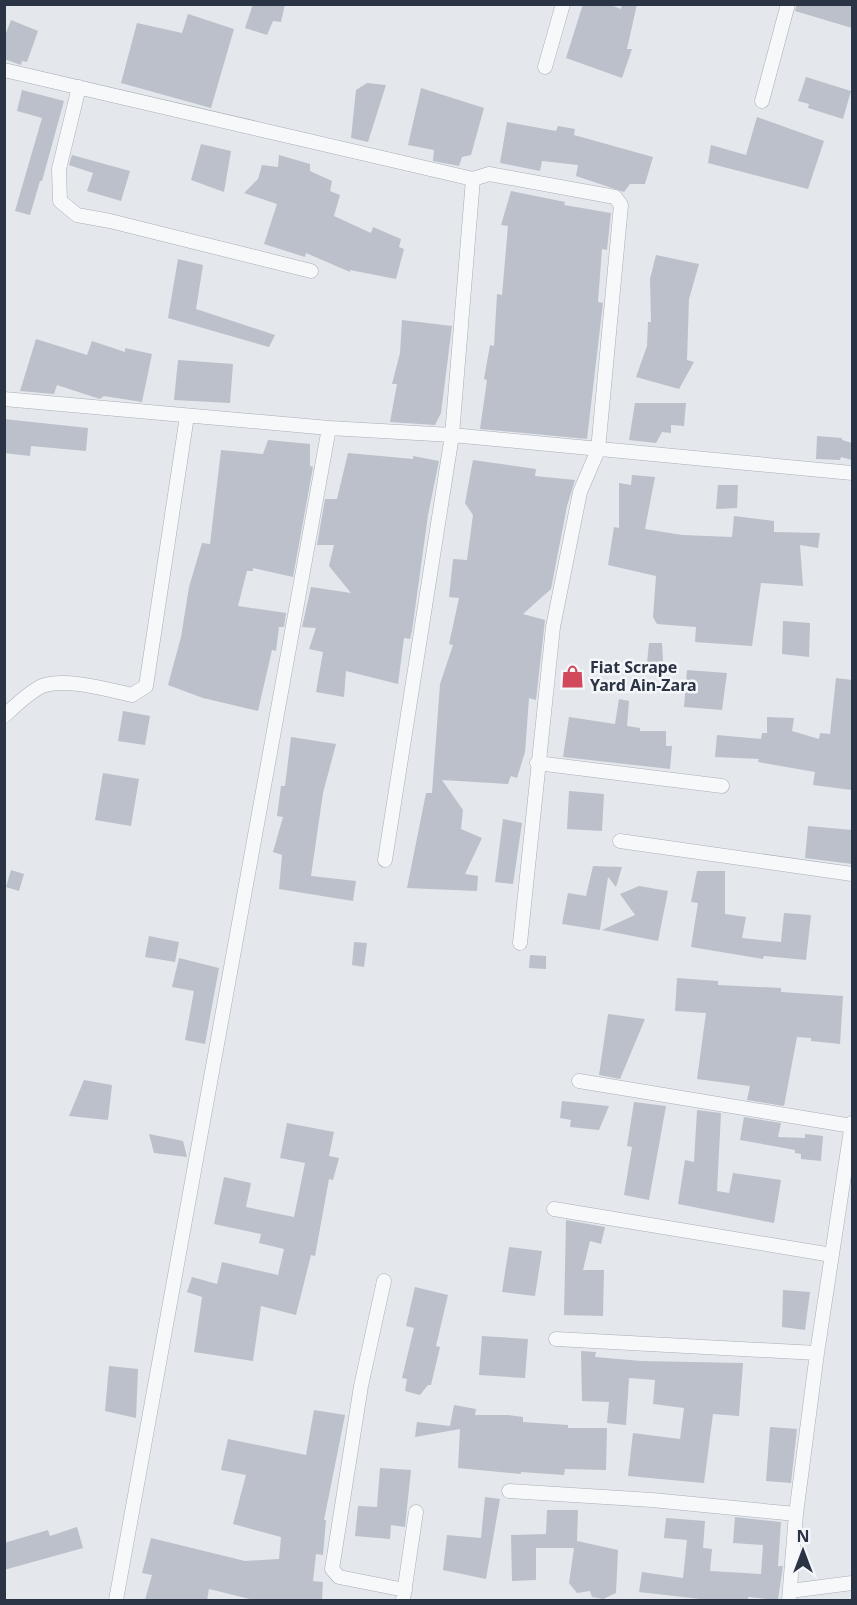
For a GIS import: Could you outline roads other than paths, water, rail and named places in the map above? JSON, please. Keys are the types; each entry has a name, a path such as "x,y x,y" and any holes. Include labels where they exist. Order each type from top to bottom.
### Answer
{"street":[{"path":"545,67 563,4"},
{"path":"762,101 788,4"},
{"path":"4,70 473,179 489,174 585,189 615,197 621,205 598,450 580,492 552,627 520,944"},
{"path":"79,87 59,169 60,201 77,215 110,221 311,271"},
{"path":"385,860 452,435 473,179"},
{"path":"4,399 328,428 452,435 852,473"},
{"path":"4,716 27,696 45,685 66,683 132,694 146,686 187,416"},
{"path":"116,1600 328,428"},
{"path":"537,763 722,786"},
{"path":"620,841 852,874"},
{"path":"579,1081 852,1125 847,1192 832,1255 796,1514 789,1596 852,1583"},
{"path":"554,1209 832,1255"},
{"path":"384,1281 361,1386 332,1569 339,1577 404,1595 416,1512"},
{"path":"556,1339 818,1353"},
{"path":"508,1491 652,1500 796,1514"}],"place":[{"name":"Fiat Scrape Yard Ain-Zara","path":"572,676"}]}
